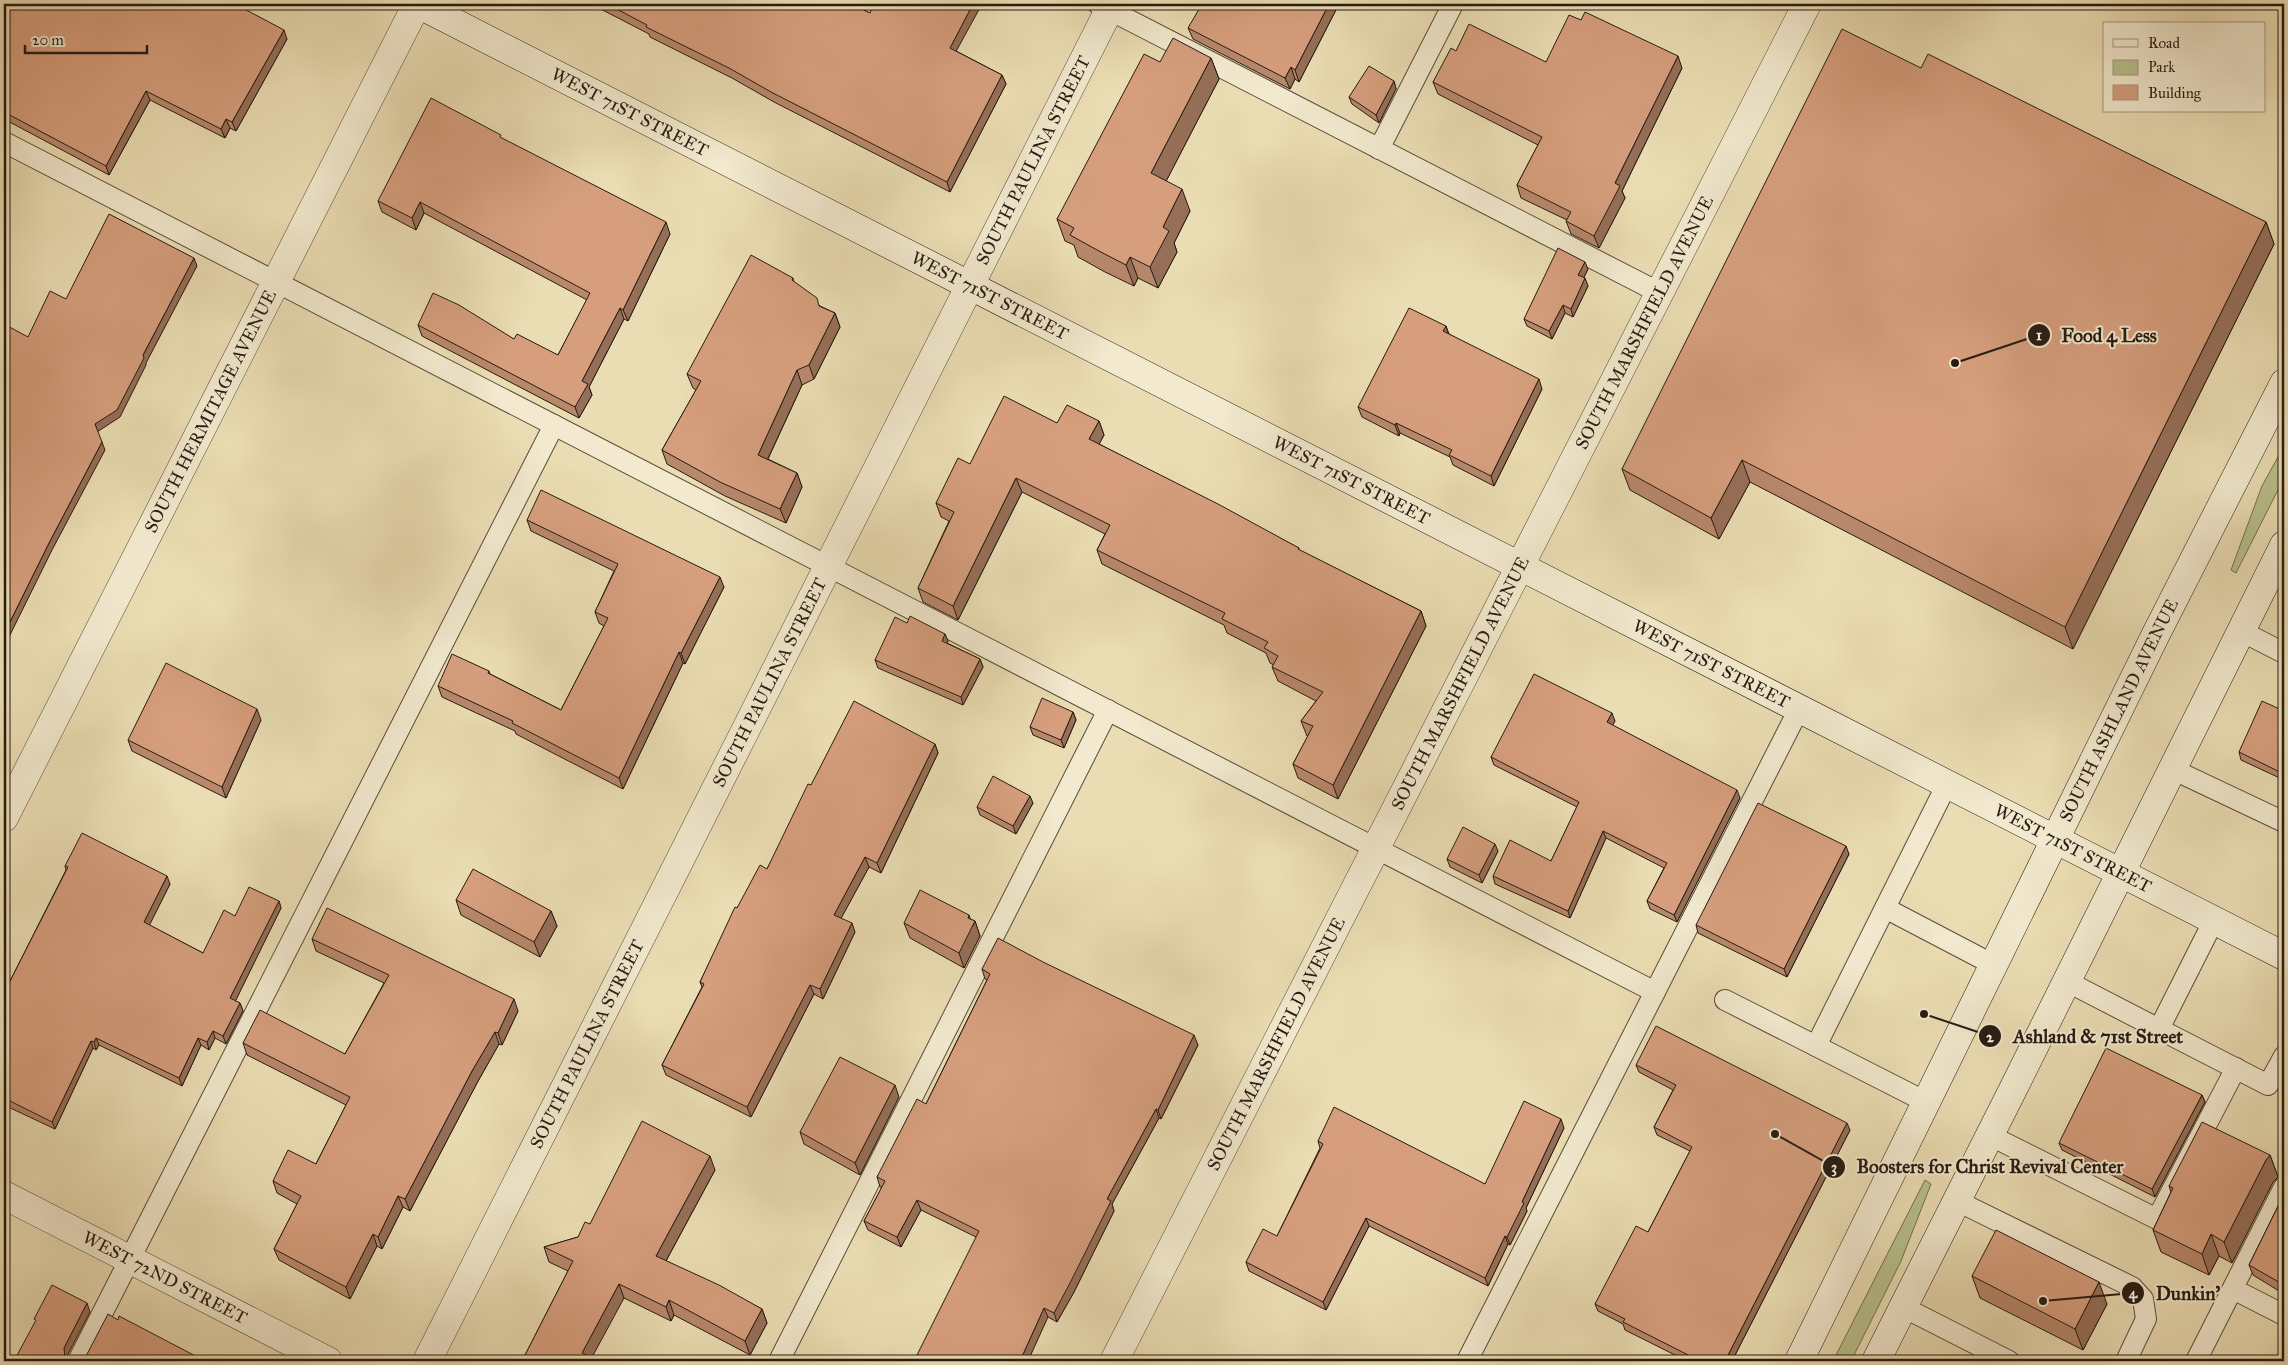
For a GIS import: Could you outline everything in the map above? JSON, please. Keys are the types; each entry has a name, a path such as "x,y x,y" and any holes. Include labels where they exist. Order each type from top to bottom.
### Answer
{"street":[{"name":"SOUTH HERMITAGE AVENUE","path":"4,818 417,4"},
{"name":"WEST 71ST STREET","path":"417,4 2284,956"},
{"name":"SOUTH MARSHFIELD AVENUE","path":"1114,1361 1807,4"},
{"name":"SOUTH PAULINA STREET","path":"427,1361 970,286 1106,6"},
{"name":"SOUTH ASHLAND AVENUE","path":"1799,1361 2156,634 2284,383"},
{"path":"1876,1361 1991,1136 2119,873 2284,545"},
{"name":"WEST 72ND STREET","path":"4,1194 328,1361"}],"lane":[{"path":"1378,150 1453,4"},
{"path":"1106,6 1378,150 1660,293"},
{"path":"4,142 1655,992"},
{"path":"78,1361 554,425"},
{"path":"2241,631 2284,652"},
{"path":"1467,1361 1799,709"},
{"path":"779,1361 1108,710"},
{"path":"2172,769 2284,822"},
{"path":"1816,1046 1947,784"},
{"path":"1885,908 1994,965"},
{"path":"2159,1029 2214,920"},
{"path":"2066,981 2268,1085 2284,1056"},
{"path":"1725,1000 1926,1102"},
{"path":"1991,1136 2157,1219 2236,1068"},
{"path":"2196,1361 2284,1187"},
{"path":"1957,1202 2132,1287 2143,1299 2146,1319 2126,1361"},
{"path":"2233,1289 2284,1315"},
{"path":"1903,1307 2009,1361"}],"green space":[{"path":"2284,446 2284,478 2236,573 2231,570 2262,486"},
{"path":"1925,1180 1931,1184 1901,1261 1851,1361 1833,1361"}],"building":[{"path":"4,4 235,4 284,30 232,122 226,119 221,129 146,91 106,166 4,112"},
{"path":"607,4 851,4 870,13 874,4 973,4 950,48 1002,75 947,182 771,92 729,68 646,27 647,25"},
{"path":"1202,4 1329,4 1295,70 1291,67 1285,78 1188,28"},
{"path":"1585,12 1678,56 1615,183 1620,186 1594,236 1566,221 1571,212 1517,185 1542,137 1433,82 1451,48 1456,51 1469,24 1546,62 1569,15 1581,20"},
{"path":"1842,29 1921,68 1928,54 2266,222 2065,627 1742,460 1711,518 1622,469"},
{"path":"1173,38 1211,58 1151,173 1182,189 1163,227 1169,231 1150,267 1130,257 1126,265 1070,235 1074,228 1057,219 1144,54 1160,62"},
{"path":"1369,66 1394,81 1376,115 1349,97"},
{"path":"431,98 501,135 500,137 666,222 623,310 620,308 582,381 588,384 575,407 418,325 433,293 459,305 514,339 517,334 558,355 590,293 420,202 412,218 378,201"},
{"path":"109,214 194,258 143,355 144,358 117,410 95,424 102,442 4,634 4,324 28,337 50,291 66,299"},
{"path":"1558,248 1585,262 1578,275 1585,278 1571,309 1563,305 1549,331 1524,319"},
{"path":"751,255 793,278 792,280 817,298 819,306 835,313 809,365 797,370 758,455 797,473 780,509 720,482 662,450 701,381 687,374"},
{"path":"1409,308 1446,326 1443,331 1539,379 1491,476 1449,455 1452,450 1358,407"},
{"path":"1004,396 1057,423 1067,405 1099,421 1089,439 1218,504 1298,549 1421,611 1333,785 1293,764 1313,726 1301,721 1323,692 1272,667 1278,656 1264,648 1268,642 1222,619 1225,613 1097,550 1110,525 1016,478 953,606 918,588 954,512 936,503 958,458 970,464"},
{"path":"541,490 720,577 681,653 679,652 619,778 512,723 513,721 438,686 452,654 489,671 488,673 561,710 608,618 595,612 618,564 527,520"},
{"path":"910,616 945,634 942,641 980,659 961,697 875,660 895,617 907,623"},
{"path":"166,663 257,709 222,787 128,740"},
{"path":"1534,674 1612,713 1607,722 1737,790 1674,915 1647,901 1667,863 1603,831 1568,911 1493,876 1510,840 1551,861 1579,802 1491,757"},
{"path":"1042,698 1073,712 1061,740 1030,727"},
{"path":"854,701 935,744 877,863 865,857 834,915 852,923 820,989 810,985 747,1107 662,1065 704,984 700,982 735,907 737,908 760,865 767,869 808,784 811,785"},
{"path":"2262,701 2284,711 2284,774 2239,752"},
{"path":"993,776 1030,796 1013,826 977,807"},
{"path":"1758,803 1846,846 1784,969 1696,925"},
{"path":"1463,827 1495,844 1479,875 1447,859"},
{"path":"82,833 167,876 144,922 203,953 224,910 235,916 249,887 279,901 230,998 240,1003 223,1036 213,1031 207,1042 198,1038 179,1078 96,1038 94,1042 91,1041 52,1122 4,1098 4,993 68,867 65,866"},
{"path":"473,869 551,911 534,942 456,900"},
{"path":"920,890 969,915 968,918 975,921 959,953 904,923"},
{"path":"327,908 514,999 498,1033 495,1032 472,1071 405,1199 398,1196 378,1237 373,1234 346,1287 274,1249 301,1196 273,1181 288,1150 316,1164 350,1097 243,1043 260,1010 345,1054 389,975 312,939"},
{"path":"998,938 1043,962 1194,1035 1158,1110 1156,1109 1107,1199 1111,1201 1054,1313 1044,1308 1020,1361 914,1361 979,1231 917,1200 897,1237 864,1221 885,1181 877,1177 917,1099 926,1104 990,974 982,969"},
{"path":"1656,1026 1847,1123 1725,1361 1700,1361 1623,1322 1625,1319 1595,1304 1636,1226 1648,1232 1692,1147 1654,1127 1676,1085 1636,1065"},
{"path":"2106,1048 2202,1095 2152,1189 2059,1143"},
{"path":"840,1057 895,1085 855,1163 800,1132"},
{"path":"1524,1101 1561,1119 1522,1202 1524,1203 1507,1237 1505,1236 1485,1278 1366,1218 1323,1302 1246,1262 1263,1229 1277,1236 1323,1144 1318,1141 1334,1107 1485,1184"},
{"path":"642,1121 710,1156 656,1256 719,1285 762,1309 745,1341 669,1300 666,1307 619,1284 582,1353 598,1361 522,1361 573,1261 544,1247 578,1237 585,1222 590,1224"},
{"path":"2202,1122 2270,1155 2224,1242 2211,1234 2202,1254 2153,1230 2173,1188 2169,1186"},
{"path":"2284,1194 2284,1285 2249,1265"},
{"path":"1996,1230 2099,1282 2075,1329 1972,1276"},
{"path":"52,1285 87,1303 64,1348 67,1361 14,1361 36,1320 34,1319"},
{"path":"108,1314 118,1320 119,1316 205,1361 81,1361 85,1358"},
{"path":"2284,1340 2284,1361 2275,1361"}],"place":[{"name":"Food 4 Less","path":"1955,363"},
{"name":"Ashland & 71st Street","path":"1924,1014"},
{"name":"Boosters for Christ Revival Center","path":"1775,1134"},
{"name":"Dunkin'","path":"2043,1301"}]}
